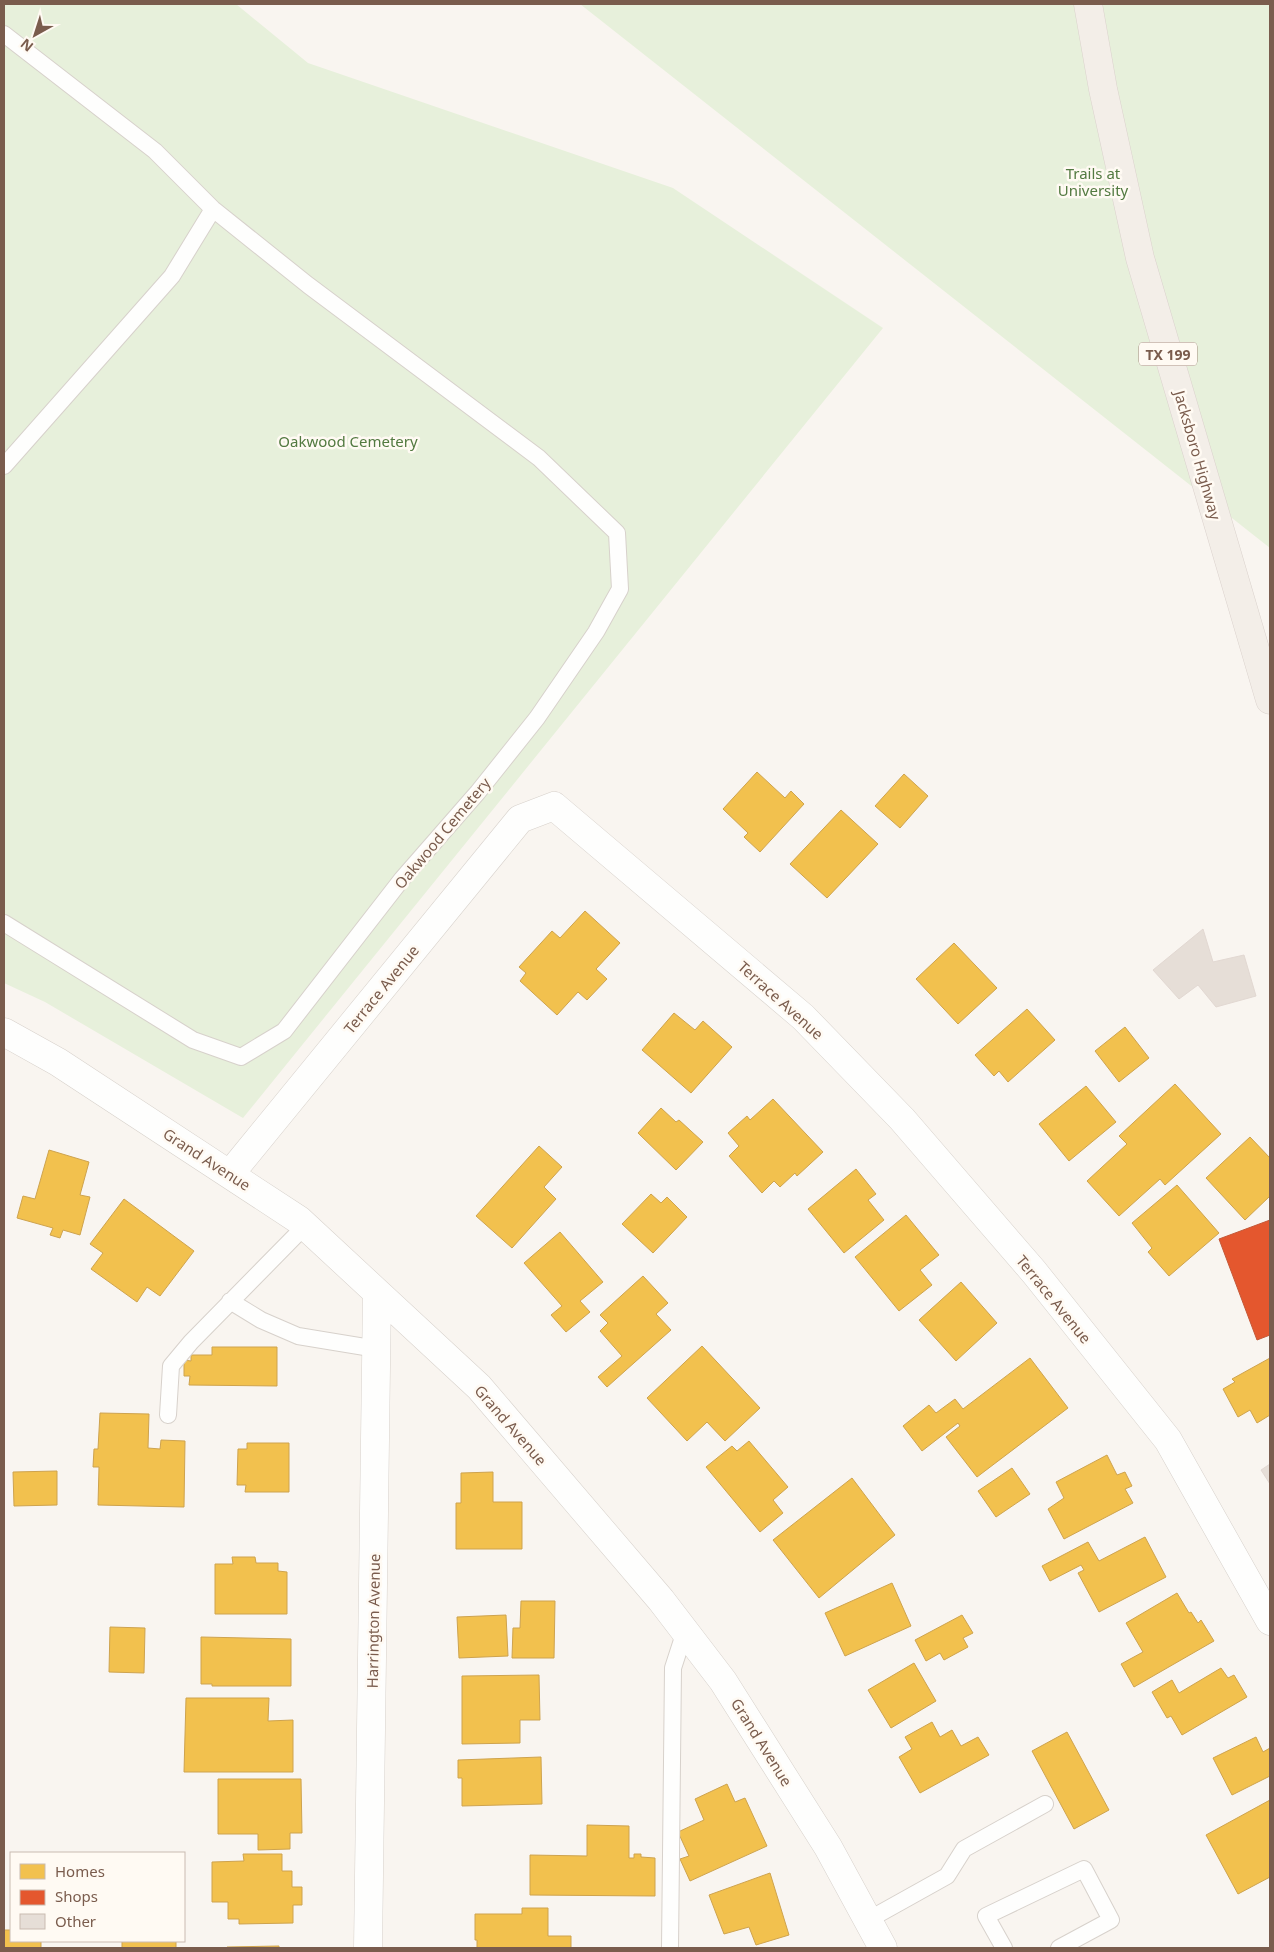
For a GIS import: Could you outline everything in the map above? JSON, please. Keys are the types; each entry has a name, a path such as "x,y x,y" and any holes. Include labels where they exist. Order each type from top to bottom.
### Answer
{"main road":[{"name":"Jacksboro Highway","path":"1088,4 1103,89 1140,258 1270,700"}],"street":[{"name":"Terrace Avenue","path":"230,1174 520,819 554,806 803,1017 908,1126 1034,1272 1168,1440 1270,1621"},
{"name":"Grand Avenue","path":"4,1032 58,1062 230,1174 305,1226 479,1387 685,1631 724,1681 828,1846 883,1948"},
{"name":"Harrington Avenue","path":"368,1948 377,1294"}],"lane":[{"name":"Oakwood Cemetery","path":"4,34 155,151 213,210 308,285 539,458 617,534 620,589 596,632 520,740 402,879 284,1031 241,1057 193,1040 4,923"},
{"path":"4,466 172,276 213,210"},
{"path":"168,1416 172,1366 191,1342 305,1226"},
{"path":"230,1301 261,1320 298,1336 377,1349"},
{"path":"670,1948 673,1668 685,1631"},
{"path":"868,1920 947,1876 964,1849 1045,1804"},
{"path":"1004,1948 986,1916 1084,1868 1111,1920 1059,1948"}],"green space":[{"name":"Oakwood Cemetery","path":"4,4 236,4 308,63 673,188 883,328 243,1118 45,1002 4,983"},
{"name":"Trails at University","path":"580,4 1270,4 1270,548"}],"building: Homes":[{"path":"757,772 785,798 791,791 804,804 760,852 744,837 748,833 723,809"},
{"path":"904,774 928,796 900,828 875,806"},
{"path":"841,810 878,844 827,898 790,864"},
{"path":"585,911 620,943 596,969 607,979 587,1000 578,992 557,1015 520,981 526,973 519,967 552,931 560,938"},
{"path":"954,943 997,988 958,1024 916,979"},
{"path":"1027,1009 1055,1040 1008,1082 999,1071 994,1076 975,1055"},
{"path":"674,1013 695,1030 703,1021 732,1047 691,1093 642,1050"},
{"path":"1125,1027 1149,1058 1119,1082 1095,1051"},
{"path":"1175,1084 1221,1134 1165,1185 1160,1179 1119,1216 1087,1181 1127,1144 1119,1136"},
{"path":"1086,1086 1116,1122 1069,1161 1039,1124"},
{"path":"773,1099 823,1152 797,1176 795,1173 780,1187 774,1181 762,1193 729,1156 739,1146 728,1133 747,1116 750,1120"},
{"path":"661,1108 676,1122 679,1120 703,1142 676,1170 638,1133"},
{"path":"1250,1137 1270,1158 1270,1196 1245,1220 1206,1178"},
{"path":"539,1146 562,1167 544,1187 556,1199 512,1248 476,1216"},
{"path":"49,1150 89,1162 80,1195 90,1197 80,1235 63,1230 60,1238 50,1235 53,1228 17,1218 23,1196 35,1199"},
{"path":"856,1169 876,1194 868,1200 884,1220 844,1253 808,1209"},
{"path":"1177,1185 1219,1233 1169,1276 1148,1252 1152,1248 1132,1223"},
{"path":"651,1194 661,1203 667,1197 687,1217 653,1253 622,1224"},
{"path":"124,1199 194,1251 160,1296 147,1287 137,1302 91,1269 103,1253 90,1244"},
{"path":"906,1215 939,1255 920,1270 932,1285 899,1311 855,1257"},
{"path":"560,1232 603,1282 580,1301 590,1312 566,1332 551,1315 562,1306 524,1263"},
{"path":"643,1276 668,1303 656,1314 671,1330 607,1387 598,1377 622,1356 600,1331 608,1323 600,1315"},
{"path":"961,1282 997,1323 956,1361 919,1320"},
{"path":"702,1346 760,1408 725,1441 707,1422 687,1441 647,1398"},
{"path":"212,1347 277,1347 277,1386 189,1385 190,1376 184,1376 184,1360 191,1361 191,1355 212,1355"},
{"path":"1030,1358 1068,1408 977,1477 946,1437 960,1426 958,1423 922,1451 903,1426 929,1405 936,1413 955,1399 963,1409"},
{"path":"1270,1358 1270,1415 1257,1423 1250,1410 1238,1417 1223,1389 1235,1382 1232,1379"},
{"path":"100,1413 149,1414 148,1448 160,1449 161,1440 185,1441 184,1507 98,1505 99,1467 93,1467 94,1449 98,1449"},
{"path":"749,1441 788,1487 773,1500 783,1513 760,1532 706,1467 732,1446 737,1451"},
{"path":"247,1443 289,1443 289,1492 245,1492 246,1485 237,1485 238,1449 247,1449"},
{"path":"1107,1455 1117,1475 1125,1472 1132,1486 1125,1489 1133,1503 1064,1539 1048,1509 1064,1498 1056,1482"},
{"path":"1012,1468 1030,1494 996,1517 978,1491"},
{"path":"57,1471 57,1505 14,1506 13,1472"},
{"path":"493,1472 493,1502 522,1502 522,1549 456,1549 456,1503 461,1503 461,1473"},
{"path":"852,1478 895,1535 819,1598 773,1540"},
{"path":"1145,1537 1166,1577 1099,1612 1078,1573 1084,1570 1081,1565 1050,1581 1042,1566 1088,1542 1099,1561"},
{"path":"232,1557 255,1557 256,1563 278,1563 278,1571 287,1572 287,1614 215,1614 215,1564 233,1564"},
{"path":"892,1583 911,1626 845,1656 825,1613"},
{"path":"1177,1593 1189,1613 1191,1612 1198,1623 1201,1620 1214,1641 1134,1687 1121,1664 1143,1652 1126,1623"},
{"path":"521,1601 555,1601 554,1658 512,1658 513,1628 520,1628"},
{"path":"506,1615 508,1656 459,1658 457,1617"},
{"path":"962,1615 973,1633 963,1638 968,1647 944,1660 940,1653 926,1661 915,1640"},
{"path":"110,1627 145,1628 144,1673 109,1672"},
{"path":"201,1637 291,1639 291,1686 212,1686 212,1684 201,1684"},
{"path":"914,1663 936,1701 891,1728 868,1690"},
{"path":"1221,1668 1228,1678 1234,1675 1247,1697 1182,1735 1171,1716 1167,1718 1152,1692 1172,1680 1179,1693"},
{"path":"539,1675 540,1720 520,1720 520,1743 462,1744 462,1676"},
{"path":"186,1698 269,1698 268,1721 293,1720 293,1772 184,1772"},
{"path":"932,1722 940,1737 952,1730 961,1746 978,1737 989,1755 920,1793 899,1757 912,1749 905,1737"},
{"path":"1067,1732 1109,1810 1074,1829 1032,1751"},
{"path":"1256,1737 1263,1752 1270,1748 1270,1776 1232,1795 1213,1758"},
{"path":"541,1757 542,1804 462,1806 462,1778 458,1778 458,1760"},
{"path":"218,1779 301,1779 302,1833 290,1833 290,1849 258,1850 258,1834 218,1834"},
{"path":"727,1784 735,1802 745,1798 767,1846 690,1881 680,1859 689,1856 678,1832 704,1820 695,1799"},
{"path":"1270,1800 1270,1877 1238,1894 1206,1835"},
{"path":"587,1825 629,1826 629,1858 634,1858 634,1854 641,1854 641,1857 655,1858 655,1896 530,1895 530,1855 587,1856"},
{"path":"243,1854 282,1854 282,1871 292,1871 292,1887 302,1887 302,1905 293,1905 293,1923 239,1924 239,1919 228,1919 228,1902 212,1902 212,1862 244,1861"},
{"path":"770,1873 789,1935 756,1945 749,1927 724,1934 709,1895"},
{"path":"522,1908 548,1908 548,1936 571,1936 571,1948 477,1948 477,1940 475,1940 475,1914 522,1914"},
{"path":"4,1930 10,1930 10,1942 41,1942 41,1948 4,1948"},
{"path":"122,1942 176,1942 176,1948 122,1948"},
{"path":"279,1946 279,1948 227,1948 227,1947"}],"building: Shops":[{"path":"1270,1220 1270,1335 1257,1340 1219,1239"}],"building: Other":[{"path":"1203,929 1213,962 1244,955 1256,996 1216,1007 1198,985 1179,999 1153,970"},
{"path":"1270,1464 1270,1484 1261,1470"}]}
